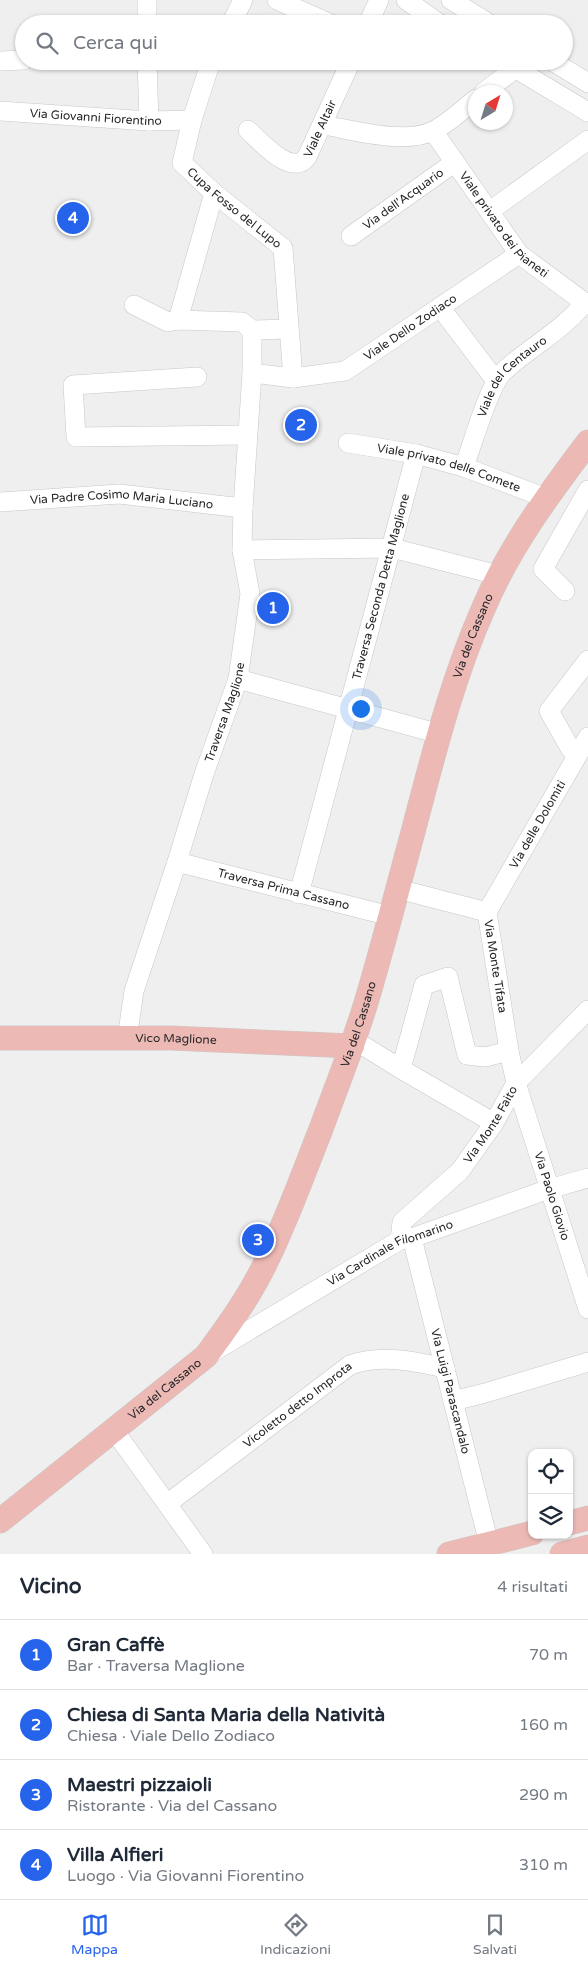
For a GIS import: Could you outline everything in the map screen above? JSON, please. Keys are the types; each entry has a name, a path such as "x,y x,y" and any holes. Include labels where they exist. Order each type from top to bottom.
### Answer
{"main road":[{"name":"Via del Cassano","path":"0,1521 206,1356 248,1296 283,1227 353,1043 368,998 440,734 469,644 506,560 546,498 588,442"},
{"name":"Vico Maglione","path":"0,1038 171,1038 353,1043"},
{"path":"573,1522 588,1518"},
{"path":"449,1554 528,1534"},
{"path":"562,1554 588,1547"}],"street":[{"path":"147,0 147,15"},
{"path":"236,15 243,0"},
{"path":"277,0 311,15"},
{"path":"372,15 379,0"},
{"path":"406,0 427,15"},
{"path":"450,0 475,15"},
{"path":"0,61 15,60"},
{"path":"147,70 149,121"},
{"name":"Cupa Fosso del Lupo","path":"208,70 192,120 182,163 214,193 283,248 293,378"},
{"name":"Viale Altair","path":"248,130 280,158 296,164 306,160 347,70"},
{"path":"491,85 507,70"},
{"path":"522,70 588,112"},
{"path":"567,70 588,83"},
{"path":"323,125 395,136 420,135 433,131 468,105"},
{"name":"Via Giovanni Fiorentino","path":"0,111 149,121 192,120"},
{"name":"Viale privato dei Pianeti","path":"433,131 519,254 586,303"},
{"path":"490,211 588,140"},
{"name":"Via dell'Acquario","path":"351,236 455,162"},
{"path":"178,320 214,193"},
{"name":"Viale Dello Zodiaco","path":"252,372 293,378 345,371 519,254"},
{"name":"Viale del Centauro","path":"464,467 496,381 502,372 567,323 586,303"},
{"path":"134,305 168,322 178,320 242,322 252,330 290,329"},
{"path":"440,308 496,381"},
{"name":"Traversa Maglione","path":"127,1039 134,991 204,774 238,679 250,594 242,550 252,372 252,330"},
{"path":"197,377 73,386 76,437 247,435"},
{"name":"Viale privato delle Comete","path":"348,443 416,454 464,467 546,498"},
{"name":"Traversa Seconda Detta Maglione","path":"299,894 416,454"},
{"path":"564,474 588,489 543,569 565,591"},
{"name":"Via Padre Cosimo Maria Luciano","path":"0,502 119,494 243,508"},
{"path":"242,550 392,548 498,575"},
{"path":"576,754 570,748 549,711 588,660"},
{"path":"238,679 440,734"},
{"name":"Via delle Dolomiti","path":"487,912 576,754 588,737"},
{"name":"Traversa Prima Cassano","path":"177,862 390,916"},
{"name":"Via Monte Tifata","path":"398,888 487,912 509,1051 516,1083"},
{"path":"401,1069 424,985 448,977 467,1055 485,1057 509,1051"},
{"name":"Via Monte Faito","path":"406,1239 402,1222 460,1171 494,1122 516,1083 588,1010"},
{"path":"353,1043 494,1122"},
{"name":"Via Paolo Giovio","path":"516,1083 548,1189 588,1309"},
{"name":"Via Cardinale Filomarino","path":"206,1356 406,1239 548,1189 588,1178"},
{"name":"Via Luigi Parascandalo","path":"406,1239 445,1368 489,1544"},
{"name":"Vicoletto detto Improta","path":"167,1504 350,1365 360,1361 400,1359 445,1368"},
{"path":"453,1401 588,1362"},
{"path":"113,1429 203,1554"}],"place":[{"name":"Villa Alfieri","path":"73,218"},
{"name":"Chiesa di Santa Maria della Natività","path":"301,425"},
{"name":"Gran Caffè","path":"273,608"},
{"name":"Maestri pizzaioli","path":"258,1240"}]}
